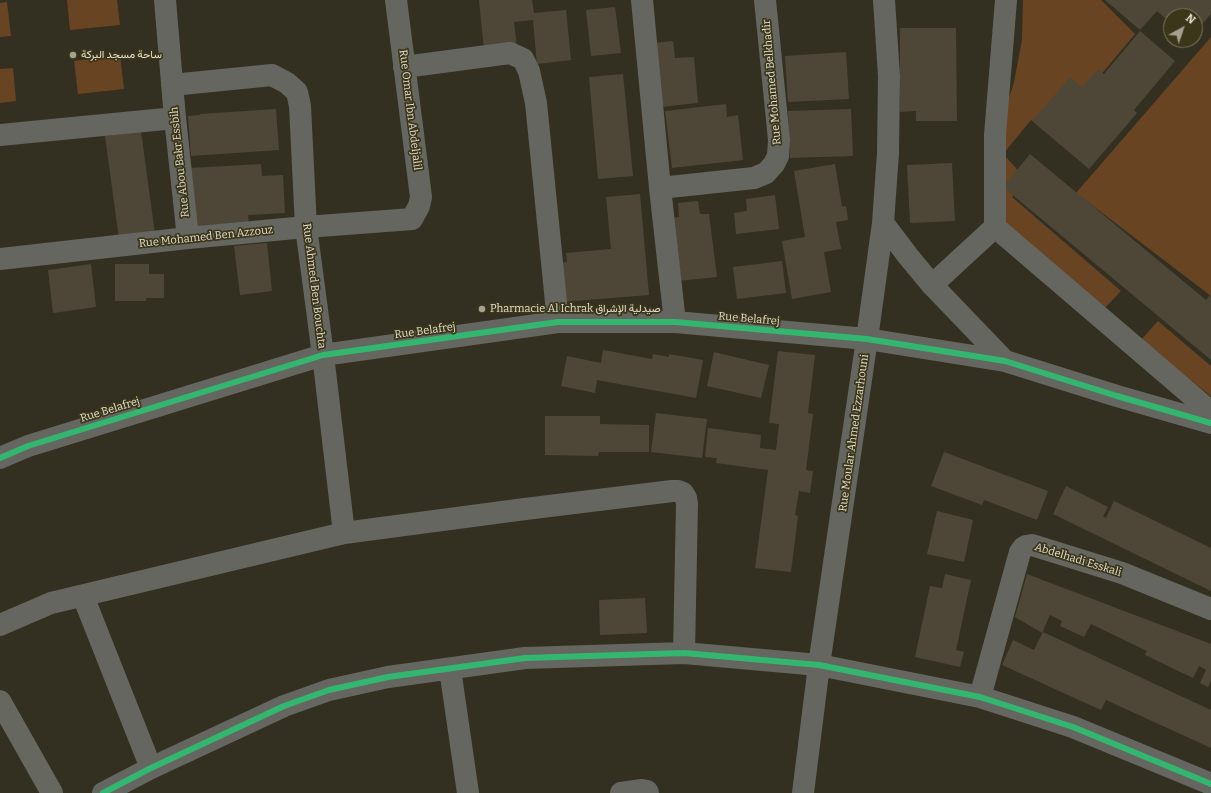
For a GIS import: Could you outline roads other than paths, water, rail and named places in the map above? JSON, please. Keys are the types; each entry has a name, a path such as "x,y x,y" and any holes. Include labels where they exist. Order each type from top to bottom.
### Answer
{"main road":[{"path":"0,701 52,793"}],"street":[{"name":"Rue Abou Bakr Essbih","path":"165,0 175,118 188,238"},
{"name":"Rue Omar Ibn Abdeljalil","path":"396,0 421,197 419,206 412,219"},
{"path":"642,0 660,188 675,322"},
{"name":"Rue Mohamed Belkhadir","path":"660,188 754,178 766,173 774,164 778,156 779,140 765,0"},
{"name":"Rue Moular Ahmed Ezzarhouni","path":"803,793 819,665 883,223 888,152 889,76 884,0"},
{"path":"932,285 995,227 996,135 1006,0"},
{"path":"404,67 510,53 523,59 529,71 536,103 558,322"},
{"name":"Rue Ahmed Ben Bouchta","path":"172,86 272,75 287,83 297,92 300,106 306,227 344,533"},
{"path":"0,135 175,118"},
{"name":"Rue Mohamed Ben Azzouz","path":"0,259 188,238 412,219"},
{"path":"883,223 932,285 1005,360"},
{"path":"995,227 1211,412"},
{"name":"Rue Belafrej","path":"0,458 28,446 323,355 558,322 675,322 867,339 1005,360 1211,423"},
{"path":"1177,413 1186,390"},
{"name":"Rue Belafrej","path":"0,440 28,446"},
{"path":"0,625 50,604 344,533 532,508 678,491 686,498 687,504 684,653"},
{"name":"Abdelhadi Esskali","path":"980,697 1020,552 1026,546 1032,545 1122,574 1211,609"},
{"path":"83,596 151,768"},
{"path":"103,793 151,768 284,706 329,690 388,677 450,670 525,658 684,653 819,665 980,697 1072,727 1211,784"},
{"path":"450,670 468,793"},
{"path":"621,793 642,790 647,791 648,793"}],"place":[{"name":"ساحة مسجد البركة","path":"73,55"},
{"name":"Pharmacie Al Ichrak صيدلية الإشراق","path":"482,309"}]}
